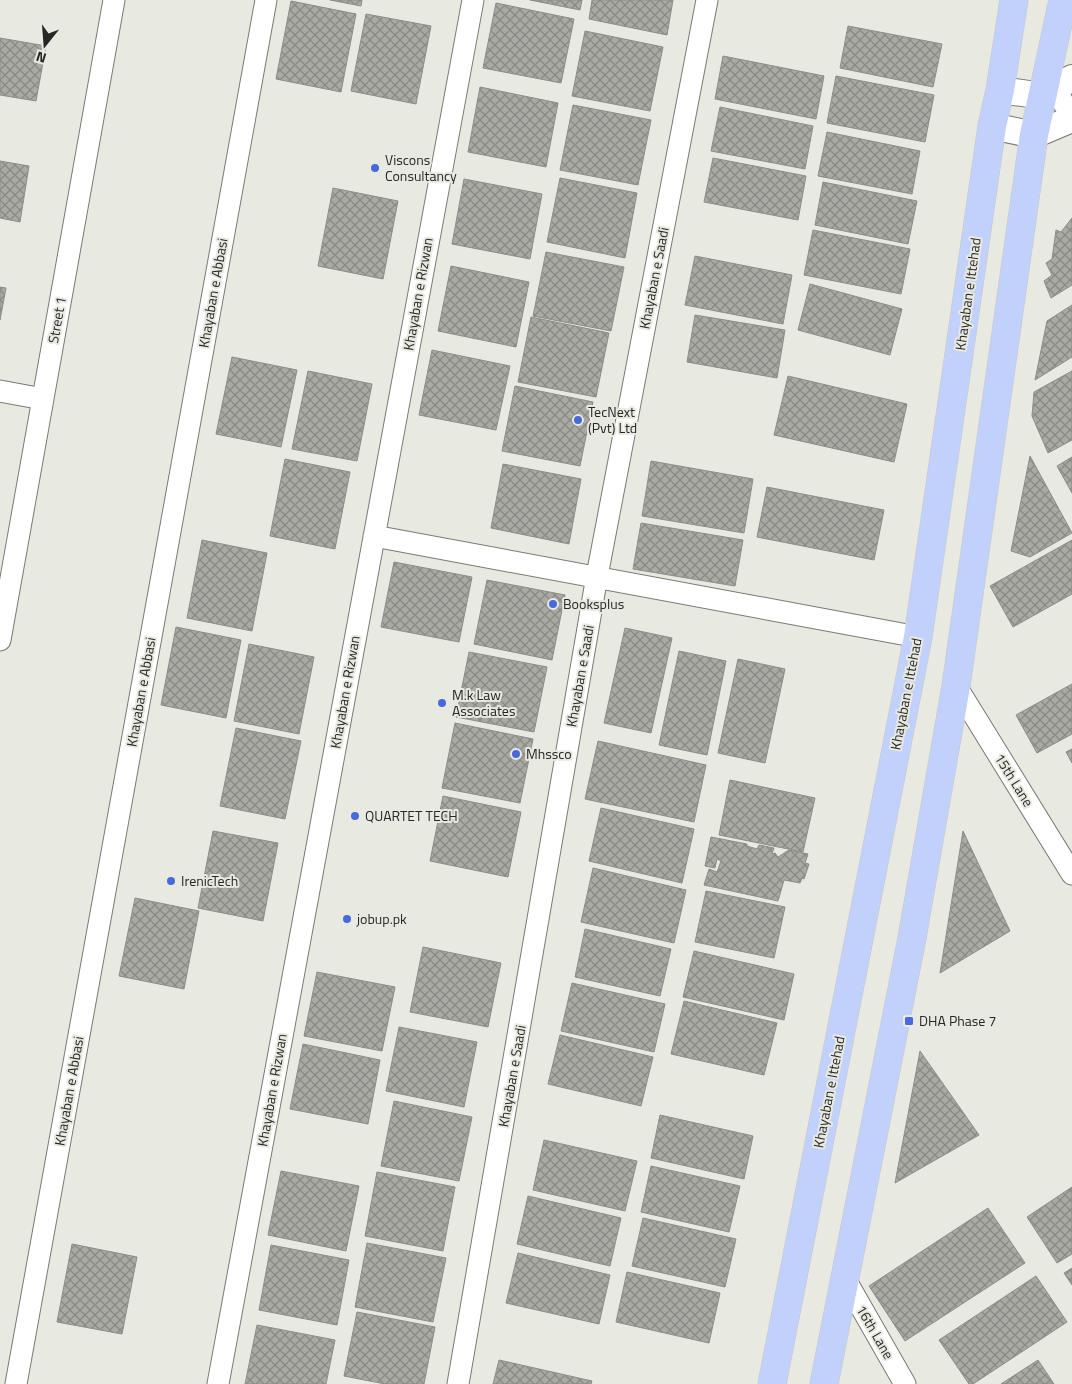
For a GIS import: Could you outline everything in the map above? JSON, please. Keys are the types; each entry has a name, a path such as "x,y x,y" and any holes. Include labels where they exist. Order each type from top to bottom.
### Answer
{"main road":[{"name":"Khayaban e Ittehad","path":"772,1384 918,637 992,126 1000,90 1014,0"},
{"path":"824,1384 912,938 956,686 1034,135 1056,88 1063,0"}],"street":[{"name":"Street 1","path":"0,640 114,0"},
{"name":"Khayaban e Abbasi","path":"16,1384 266,0"},
{"name":"Khayaban e Rizwan","path":"218,1384 472,0"},
{"name":"Khayaban e Saadi","path":"458,1384 597,576 707,0"},
{"path":"992,126 1034,135 1072,118 1056,88 1000,90"},
{"path":"0,391 43,399"},
{"path":"374,536 918,637"},
{"name":"15th Lane","path":"956,686 1072,874"},
{"name":"16th Lane","path":"845,1279 905,1384"}],"building":[{"path":"330,0 362,0 361,6"},
{"path":"530,0 582,0 580,10"},
{"path":"592,0 673,0 667,35 589,19"},
{"path":"291,1 356,14 341,92 276,79"},
{"path":"496,3 574,19 561,83 483,68"},
{"path":"366,14 431,26 416,104 351,91"},
{"path":"848,26 942,44 933,87 840,68"},
{"path":"585,31 663,47 650,111 572,96"},
{"path":"0,38 46,46 36,101 0,95"},
{"path":"723,56 824,76 816,119 715,99"},
{"path":"836,76 934,95 925,142 827,123"},
{"path":"480,87 558,103 546,167 468,152"},
{"path":"573,105 651,120 638,185 560,170"},
{"path":"720,107 813,126 805,169 711,151"},
{"path":"827,132 920,151 912,194 818,176"},
{"path":"713,158 806,176 798,220 704,202"},
{"path":"0,161 29,166 20,222 0,218"},
{"path":"560,178 637,193 625,258 547,242"},
{"path":"464,179 542,194 530,259 452,244"},
{"path":"823,182 917,201 908,244 815,225"},
{"path":"333,188 398,201 383,279 318,266"},
{"path":"1072,218 1072,285 1051,298 1044,281 1052,275 1046,263 1052,259 1056,230 1061,232"},
{"path":"813,230 910,249 901,294 804,275"},
{"path":"546,252 624,267 611,331 533,316"},
{"path":"695,256 792,275 783,324 685,305"},
{"path":"451,266 529,282 516,347 438,331"},
{"path":"810,284 902,309 890,355 798,330"},
{"path":"0,287 6,288 0,320"},
{"path":"1072,305 1072,357 1035,380 1047,321"},
{"path":"695,315 785,330 777,378 687,362"},
{"path":"531,317 609,333 596,397 518,382"},
{"path":"432,350 510,366 496,430 419,415"},
{"path":"232,357 297,370 281,447 216,434"},
{"path":"308,371 372,384 357,461 292,449"},
{"path":"1072,371 1072,440 1048,453 1032,416 1034,392"},
{"path":"788,376 907,404 894,462 774,435"},
{"path":"515,386 593,402 580,466 502,451"},
{"path":"1030,456 1072,533 1030,557 1011,551"},
{"path":"1072,457 1072,493 1057,466"},
{"path":"285,459 350,472 335,549 270,536"},
{"path":"651,461 753,479 744,533 642,516"},
{"path":"503,464 581,479 569,544 491,528"},
{"path":"767,487 884,510 874,560 757,537"},
{"path":"641,523 743,540 735,586 633,569"},
{"path":"202,540 267,553 252,631 187,618"},
{"path":"1072,540 1072,594 1013,627 990,586"},
{"path":"394,562 472,577 459,642 381,627"},
{"path":"487,580 565,595 552,660 474,644"},
{"path":"176,627 241,640 226,718 161,705"},
{"path":"625,628 672,638 651,733 604,723"},
{"path":"249,644 314,657 299,734 234,721"},
{"path":"679,651 726,661 707,755 659,745"},
{"path":"469,652 547,667 534,732 456,717"},
{"path":"738,659 785,669 765,763 718,753"},
{"path":"1072,684 1072,734 1037,753 1016,715"},
{"path":"455,723 533,739 520,803 442,788"},
{"path":"236,728 301,741 285,819 220,806"},
{"path":"598,741 706,765 694,822 585,799"},
{"path":"1072,749 1072,763 1066,752"},
{"path":"730,780 815,798 803,852 719,835"},
{"path":"443,796 521,812 508,877 430,861"},
{"path":"601,808 694,829 682,883 589,861"},
{"path":"213,831 278,843 263,921 198,908"},
{"path":"963,831 1010,931 940,973"},
{"path":"711,837 747,844 747,846 757,849 759,845 774,848 772,854 775,853 778,857 789,850 808,854 805,863 809,864 804,879 802,878 800,883 784,880 778,901 704,885 709,869 717,872 721,861 717,859 715,868 705,866"},
{"path":"593,868 686,890 674,943 581,922"},
{"path":"706,891 785,907 774,958 695,942"},
{"path":"135,898 199,911 184,989 119,976"},
{"path":"585,929 671,949 660,996 575,977"},
{"path":"423,947 501,963 488,1027 410,1012"},
{"path":"694,951 794,974 784,1020 683,997"},
{"path":"317,972 395,987 382,1051 304,1036"},
{"path":"572,983 665,1004 654,1052 561,1031"},
{"path":"684,1001 777,1023 764,1075 671,1054"},
{"path":"399,1027 477,1042 464,1107 386,1091"},
{"path":"560,1035 653,1057 641,1106 548,1084"},
{"path":"303,1044 380,1060 368,1124 290,1109"},
{"path":"920,1051 979,1135 895,1183"},
{"path":"394,1101 472,1117 459,1181 381,1166"},
{"path":"660,1115 753,1136 744,1179 651,1158"},
{"path":"544,1140 637,1161 625,1211 533,1190"},
{"path":"651,1166 740,1186 729,1232 641,1212"},
{"path":"281,1171 359,1186 346,1251 268,1235"},
{"path":"377,1172 455,1187 443,1251 365,1236"},
{"path":"1072,1187 1072,1254 1057,1263 1027,1217"},
{"path":"528,1196 621,1218 610,1266 517,1244"},
{"path":"988,1208 1025,1263 905,1341 869,1286"},
{"path":"643,1218 736,1239 725,1287 632,1266"},
{"path":"367,1243 446,1258 433,1322 355,1307"},
{"path":"72,1244 137,1257 122,1334 57,1322"},
{"path":"271,1245 349,1260 337,1325 259,1310"},
{"path":"518,1253 610,1275 599,1324 506,1303"},
{"path":"1072,1268 1072,1285 1064,1273"},
{"path":"627,1272 720,1293 709,1343 616,1322"},
{"path":"1036,1276 1067,1322 973,1384 969,1384 939,1340"},
{"path":"357,1312 435,1327 424,1384 385,1384 344,1376"},
{"path":"257,1325 335,1340 326,1384 245,1384"},
{"path":"499,1360 592,1381 591,1384 493,1384"},
{"path":"1038,1360 1054,1384 1001,1384"}],"place":[{"name":"Viscons Consultancy","path":"375,168"},
{"name":"TecNext (Pvt) Ltd","path":"578,420"},
{"name":"Booksplus","path":"553,604"},
{"name":"M.k Law Associates","path":"442,703"},
{"name":"Mhssco","path":"516,754"},
{"name":"QUARTET TECH","path":"355,816"},
{"name":"IrenicTech","path":"171,881"},
{"name":"jobup.pk","path":"347,919"},
{"name":"DHA Phase 7","path":"909,1021"}]}
